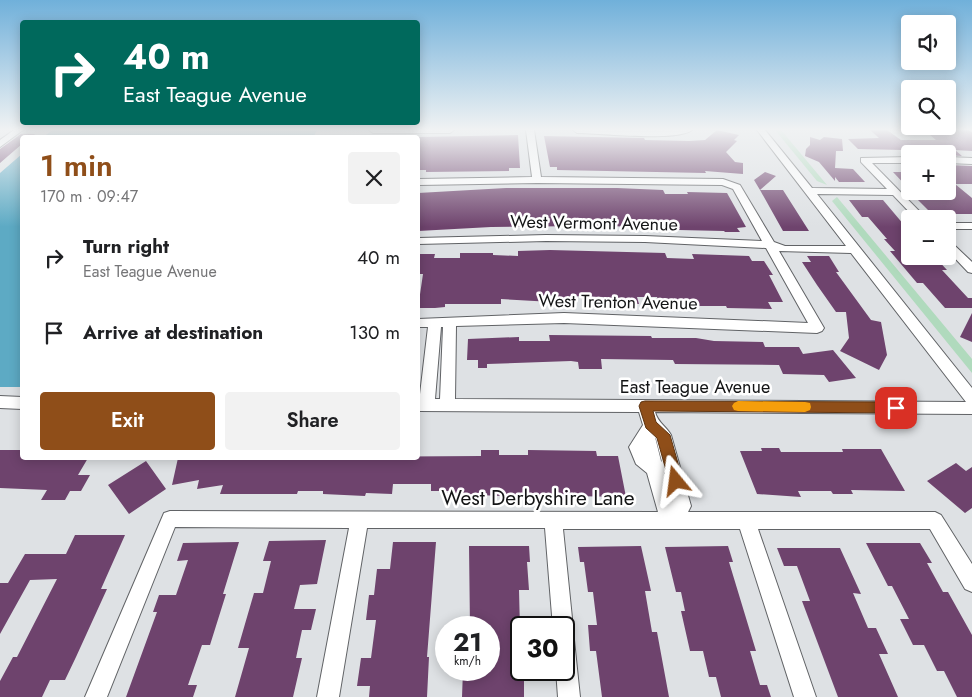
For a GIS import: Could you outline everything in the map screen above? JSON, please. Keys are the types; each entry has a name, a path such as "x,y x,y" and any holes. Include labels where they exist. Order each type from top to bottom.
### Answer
{"street":[{"path":"535,163 537,180"},
{"path":"787,163 972,399"},
{"path":"866,163 913,210"},
{"path":"420,182 537,180 723,182 737,187 771,245"},
{"path":"809,191 895,192"},
{"path":"956,226 972,226"},
{"name":"West Vermont Avenue","path":"420,241 546,238 645,239 771,245 785,249 852,245"},
{"name":"West Trenton Avenue","path":"420,324 564,318 817,328 771,245"},
{"path":"956,252 972,269"},
{"path":"447,405 450,322"},
{"path":"422,405 434,323"},
{"path":"0,402 20,402"},
{"name":"East Teague Avenue","path":"422,405 972,408"},
{"path":"645,406 648,430 655,468 664,506 676,521 682,506 663,435 648,430"},
{"path":"655,468 672,468"},
{"name":"West Derbyshire Lane","path":"96,697 170,519 935,521 972,582"},
{"path":"328,697 358,520"},
{"path":"553,520 562,616"},
{"path":"746,521 805,697"},
{"path":"568,681 569,697"}],"green space":[{"path":"802,163 808,163 827,185 817,181"},
{"path":"837,197 972,359 972,373 832,201"}],"water":[{"path":"12,163 20,163 20,387 0,387 0,173"}],"building":[{"path":"420,163 520,163 520,168 509,168 509,171 426,172 426,170 420,170"},
{"path":"549,163 739,163 743,163 743,174 705,171 706,173 557,170 557,167 550,167"},
{"path":"819,163 835,163 835,168 853,169 865,182 839,182 835,177 835,181"},
{"path":"956,165 972,166 972,184 956,184"},
{"path":"765,172 776,176 760,190 754,180"},
{"path":"893,172 901,172 901,180"},
{"path":"956,185 972,198 972,214 956,214 956,210 928,210 918,200 956,200"},
{"path":"506,188 617,188 663,190 665,194 688,194 687,192 727,193 746,227 737,228 740,232 679,230 678,227 588,226 491,227 420,231 420,193"},
{"path":"760,190 783,190 809,231 783,231"},
{"path":"849,200 883,200 901,221 901,264 890,251 895,251 884,239 887,239 868,217 862,217"},
{"path":"518,251 665,253 667,258 694,259 692,254 749,256 752,261 764,261 773,275 769,275 783,302 768,302 772,309 727,308 726,306 671,306 670,302 659,302 657,297 637,297 639,304 604,302 603,297 570,296 570,303 501,299 501,304 445,304 445,307 420,308 423,274 420,274 420,254 435,254 434,258 460,258 460,253 493,253 493,255 518,256"},
{"path":"807,256 829,256 839,272 836,272 871,320 881,322 887,355 879,370 840,351 849,338 846,312 836,312 817,285 802,262 811,262"},
{"path":"902,265 942,265 947,270 942,270 968,298 972,298 972,308 945,308 923,283 917,283"},
{"path":"972,313 972,342 960,337"},
{"path":"549,335 651,336 652,338 696,338 714,341 763,342 765,347 799,347 803,354 833,350 856,378 829,382 824,375 783,374 779,365 675,364 673,360 601,359 602,369 579,369 578,362 571,361 487,364 487,368 478,368 478,360 467,360 468,339 519,337 519,341 550,341"},
{"path":"761,448 779,448 781,452 843,452 842,449 881,449 905,491 851,490 853,494 833,494 831,491 798,491 801,497 757,494 740,451 762,451"},
{"path":"0,450 20,450 20,460 87,460 78,475 90,475 81,491 70,491 65,500 41,500 47,490 0,488"},
{"path":"481,450 499,450 499,455 528,455 528,450 596,451 597,456 618,456 626,497 569,496 569,499 555,499 449,494 449,491 431,491 431,484 393,484 392,494 366,493 365,496 323,494 323,491 298,491 297,494 220,494 223,485 197,489 199,480 172,485 178,460 420,460 420,456 481,456"},
{"path":"146,461 166,489 129,514 108,485"},
{"path":"956,463 966,471 972,467 972,508 965,513 927,481"},
{"path":"75,535 125,535 101,589 107,589 76,657 65,680 50,680 42,697 0,697 0,681 13,657 17,657 57,579 30,580 0,634 0,583 8,583 25,554 66,554"},
{"path":"326,540 317,584 300,585 294,609 316,609 311,630 302,630 296,658 302,658 293,697 235,697 249,648 238,648 254,593 263,593 271,561 263,561 269,541"},
{"path":"239,542 223,594 226,594 210,645 202,645 188,685 197,685 193,697 126,697 157,612 153,612 159,595 176,595 188,560 177,561 183,543"},
{"path":"393,542 436,542 427,657 429,657 427,697 369,697 370,686 357,686 361,658 371,658 376,620 366,620 369,595 374,595 377,569 390,569"},
{"path":"866,543 920,543 932,563 927,563 943,592 948,592 972,635 972,697 957,697 944,671 937,671 924,645 913,645 900,619 909,619 892,586 888,586"},
{"path":"469,546 529,546 530,562 527,562 529,590 519,590 520,616 510,616 510,681 524,681 524,697 462,697 463,681 500,681 500,616 470,616"},
{"path":"641,546 651,591 645,591 652,632 657,632 669,697 602,697 596,651 590,651 588,625 597,625 593,592 588,592 584,562 580,562 578,547"},
{"path":"728,546 733,562 729,562 756,651 750,651 760,685 767,685 771,697 721,697 716,677 709,677 703,651 690,651 681,611 685,611 681,592 676,592 665,547"},
{"path":"777,548 840,548 861,594 853,593 868,628 876,628 888,654 879,654 898,697 838,697 802,601 810,601 797,566 784,566"}],"slow traffic":[{"path":"738,406 805,407"}],"route":[{"path":"676,481 663,435 651,425 645,406 896,408"}]}
